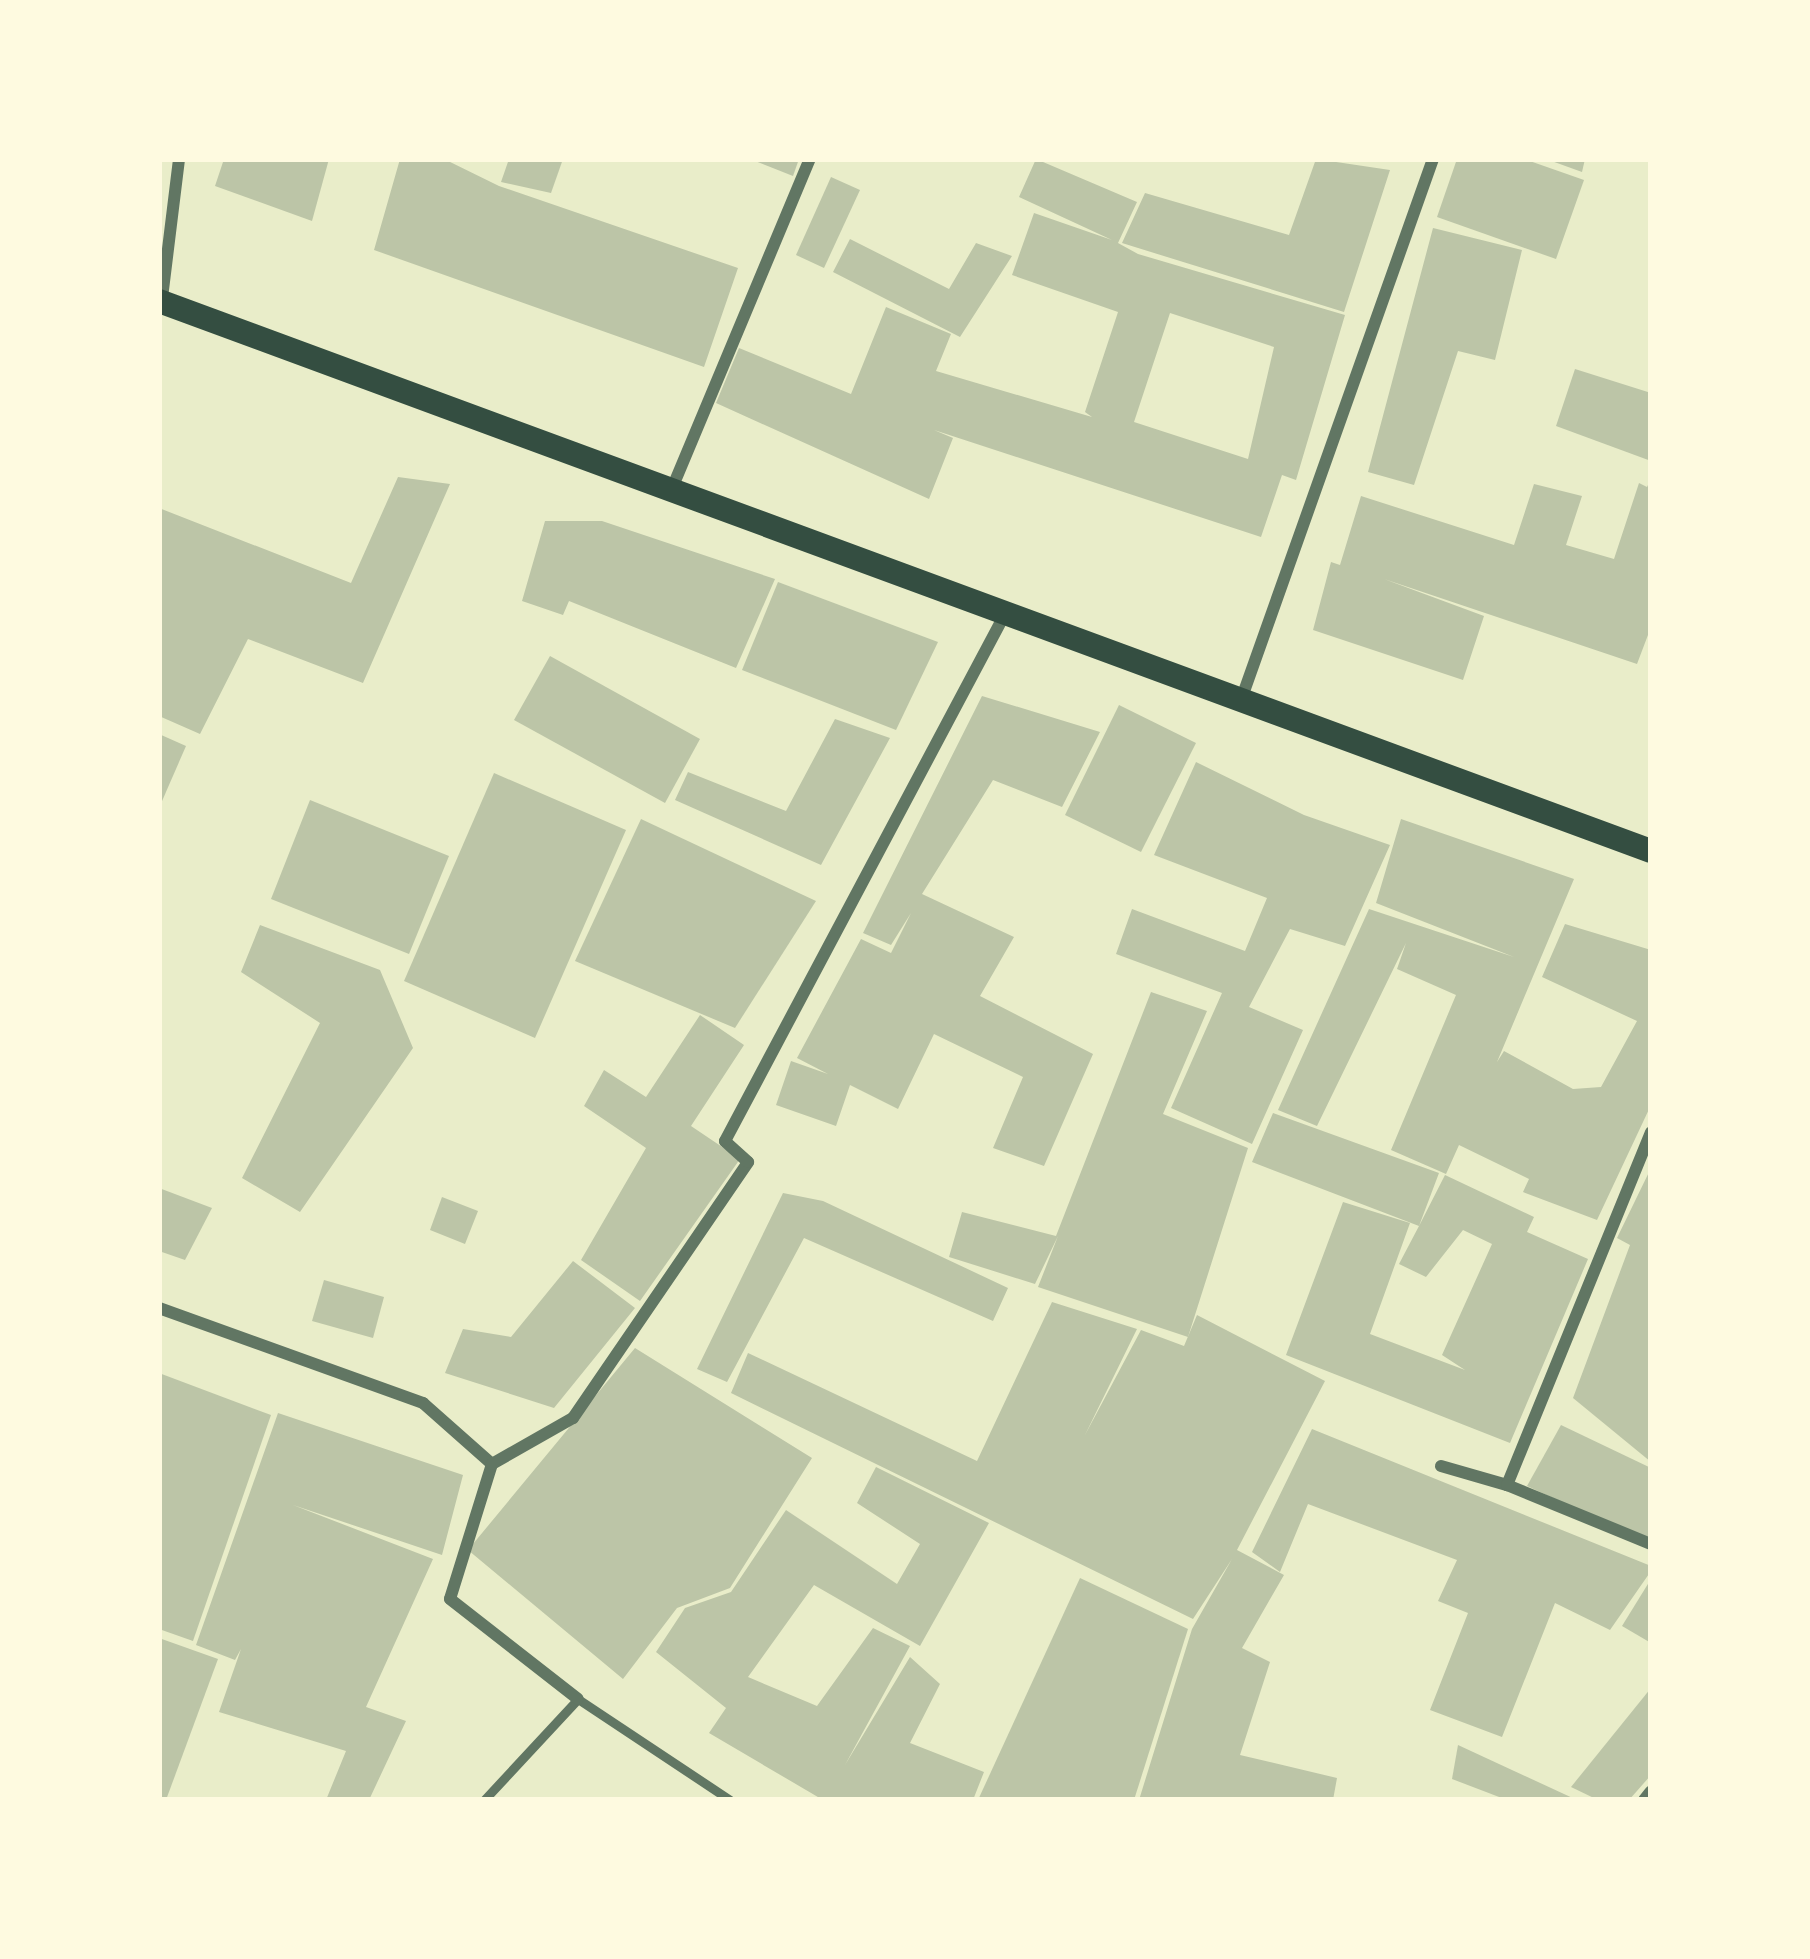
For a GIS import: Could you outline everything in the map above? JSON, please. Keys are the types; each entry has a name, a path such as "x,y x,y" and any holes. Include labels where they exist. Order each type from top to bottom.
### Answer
{"main road":[{"path":"160,305 673,486 1651,850"}],"street":[{"path":"160,305 179,159"},
{"path":"673,486 810,159"},
{"path":"1241,700 1432,159"},
{"path":"578,1700 450,1599 492,1464 573,1418 748,1162 725,1141 1005,613"},
{"path":"1507,1485 1651,1132"},
{"path":"159,1308 424,1403 492,1464"},
{"path":"1441,1466 1507,1485 1651,1544"},
{"path":"1644,1800 1651,1791"}],"lane":[{"path":"484,1800 578,1700 730,1800"}],"building":[{"path":"224,159 329,159 312,221 215,186"},
{"path":"400,159 444,159 499,186 738,268 704,367 374,250"},
{"path":"509,159 563,159 551,193 501,182"},
{"path":"750,159 799,159 793,176"},
{"path":"1036,159 1137,202 1118,243 1138,254 1345,315 1296,480 1282,475 1261,537 934,430 953,438 929,499 716,403 739,348 851,394 886,307 951,334 936,371 1092,417 1085,412 1118,312 1012,275 1034,213 1112,240 1019,197","holes":["1170,313 1274,347 1248,459 1134,422"]},
{"path":"1316,159 1390,170 1344,312 1122,243 1145,193 1289,235"},
{"path":"1457,159 1524,159 1584,180 1556,259 1437,217"},
{"path":"1546,159 1585,159 1582,172"},
{"path":"831,177 860,190 824,268 796,255"},
{"path":"1433,228 1522,250 1495,360 1458,351 1414,485 1368,472"},
{"path":"850,239 949,289 976,243 1012,256 960,337 833,272"},
{"path":"1575,369 1651,393 1651,461 1556,426"},
{"path":"398,477 450,484 363,683 248,639 200,734 159,716 159,508 351,583"},
{"path":"1651,479 1651,627 1637,664 1384,579 1484,616 1463,680 1313,630 1331,562 1340,565 1361,496 1514,545 1534,484 1582,496 1566,545 1614,559 1639,483 1647,487"},
{"path":"545,521 602,521 775,579 736,668 569,601 563,615 522,601"},
{"path":"778,582 938,642 896,730 742,670"},
{"path":"550,656 700,739 665,803 514,720"},
{"path":"982,696 1100,732 1062,807 993,780 922,894 1014,937 980,996 1093,1054 1044,1166 993,1148 1023,1077 934,1034 898,1109 850,1085 836,1126 776,1105 791,1061 828,1074 797,1058 861,939 891,953 911,913 891,945 863,933"},
{"path":"1119,705 1196,743 1141,852 1065,815"},
{"path":"835,719 890,738 821,865 675,800 688,772 786,811"},
{"path":"159,734 186,746 159,808"},
{"path":"1196,762 1304,815 1390,845 1345,946 1290,929 1249,1007 1303,1030 1252,1144 1171,1108 1222,993 1116,954 1132,909 1245,951 1267,898 1154,855"},
{"path":"494,773 626,830 535,1038 404,981"},
{"path":"310,800 449,856 409,954 271,899"},
{"path":"641,819 816,901 735,1028 575,961"},
{"path":"1401,819 1574,879 1497,1062 1504,1051 1573,1089 1601,1087 1637,1021 1542,977 1565,924 1651,950 1651,1105 1597,1220 1523,1192 1529,1179 1459,1145 1446,1174 1391,1150 1456,995 1397,969 1406,943 1317,1126 1278,1110 1369,909 1514,957 1376,903"},
{"path":"260,925 380,970 413,1048 300,1212 242,1178 320,1023 241,972"},
{"path":"1151,992 1207,1011 1163,1114 1248,1148 1188,1337 1038,1287 1058,1236 1035,1284 949,1257 962,1212 1056,1236"},
{"path":"700,1015 744,1045 691,1126 740,1159 640,1301 581,1260 646,1148 584,1106 604,1070 646,1097"},
{"path":"1273,1113 1439,1173 1419,1226 1252,1162"},
{"path":"1651,1168 1651,1462 1573,1398 1630,1245 1617,1238"},
{"path":"1445,1175 1534,1217 1527,1232 1588,1259 1510,1443 1286,1355 1343,1202 1410,1223 1370,1334 1465,1370 1442,1355 1492,1244 1463,1230 1426,1277 1399,1264"},
{"path":"159,1188 212,1208 185,1260 159,1251"},
{"path":"783,1193 823,1201 1008,1288 993,1321 804,1238 727,1382 697,1369"},
{"path":"442,1197 478,1211 465,1244 430,1230"},
{"path":"573,1261 635,1308 554,1408 445,1373 463,1329 511,1337"},
{"path":"324,1280 384,1297 373,1338 312,1321"},
{"path":"1052,1302 1137,1329 1085,1435 1141,1330 1184,1346 1197,1315 1325,1381 1237,1550 1284,1575 1242,1648 1270,1662 1240,1755 1337,1778 1333,1800 1139,1800 1192,1629 1232,1559 1193,1619 731,1393 748,1353 977,1461"},
{"path":"635,1348 812,1458 730,1588 677,1608 623,1679 468,1550"},
{"path":"159,1373 271,1415 193,1641 159,1629"},
{"path":"278,1413 463,1475 442,1555 293,1505 433,1559 366,1707 406,1721 369,1800 326,1800 346,1751 219,1712 241,1649 235,1660 196,1645"},
{"path":"1561,1425 1651,1468 1651,1543 1527,1486"},
{"path":"1312,1429 1651,1566 1651,1571 1610,1630 1555,1603 1502,1737 1430,1710 1468,1613 1438,1601 1457,1560 1308,1504 1280,1572 1252,1552"},
{"path":"876,1467 989,1523 920,1646 814,1585 748,1677 817,1706 873,1628 910,1646 845,1765 910,1657 940,1684 910,1743 984,1772 973,1800 823,1800 709,1733 726,1708 656,1652 685,1608 731,1592 786,1510 897,1584 920,1544 857,1503"},
{"path":"1080,1578 1188,1629 1134,1800 978,1800"},
{"path":"1651,1579 1651,1643 1622,1626"},
{"path":"159,1638 218,1659 166,1800 159,1800"},
{"path":"1651,1688 1651,1775 1629,1800 1598,1800 1571,1787"},
{"path":"1458,1745 1577,1800 1507,1800 1452,1779"}]}
